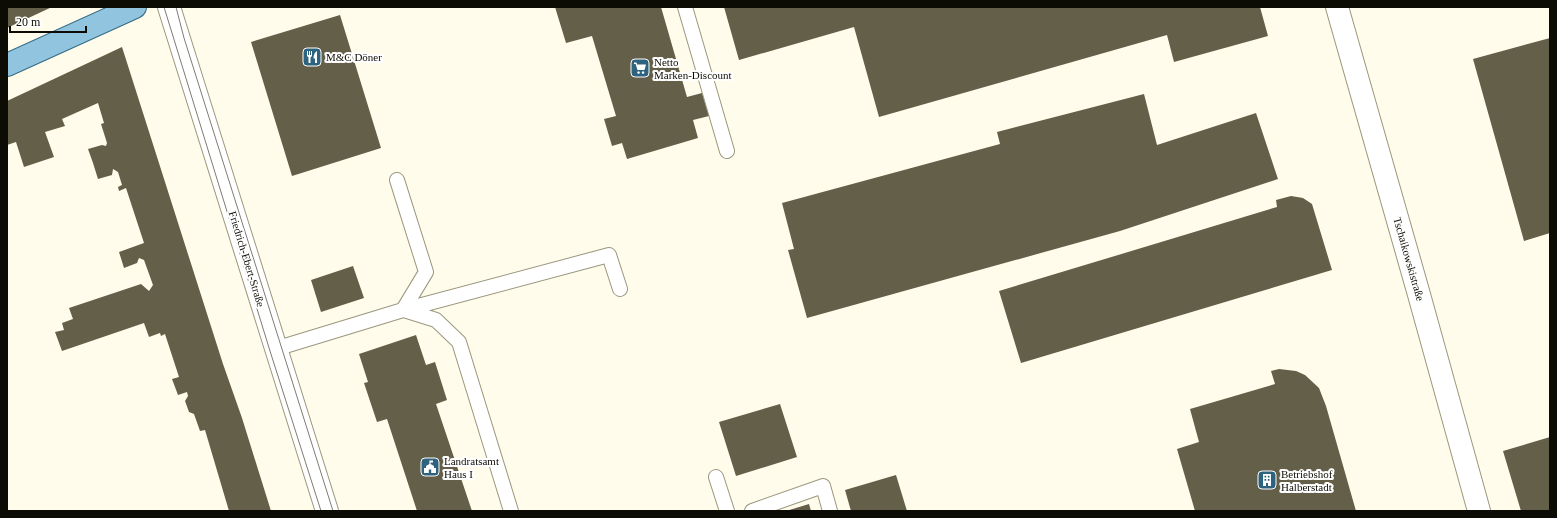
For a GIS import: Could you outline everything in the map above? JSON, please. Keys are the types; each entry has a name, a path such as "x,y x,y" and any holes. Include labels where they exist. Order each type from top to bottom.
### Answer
{"main road":[{"path":"7,65 136,7"}],"street":[{"name":"Friedrich-Ebert-Straße","path":"169,7 327,511"},
{"name":"Tschaikowskistraße","path":"1337,7 1479,511"}],"lane":[{"path":"685,7 727,151"},
{"path":"397,180 426,272 403,310"},
{"path":"275,349 403,310 609,255 620,289"},
{"path":"403,310 436,320 459,342 511,511"},
{"path":"716,477 727,511"},
{"path":"752,511 823,486 830,511"}],"building":[{"path":"7,7 52,7 7,28"},
{"name":"Netto Marken-Discount","path":"555,7 661,7 687,97 702,93 709,116 693,120 698,138 627,159 622,143 612,146 604,119 616,116 592,36 566,43"},
{"path":"724,7 1260,7 1268,36 1174,62 1167,35 879,117 854,27 739,60"},
{"path":"340,15 381,148 292,176 251,42"},
{"path":"1550,38 1550,233 1524,241 1473,59"},
{"path":"122,47 271,511 229,511 205,430 200,431 194,414 189,412 185,401 188,396 187,392 178,395 172,379 179,377 165,334 161,336 160,333 149,337 144,323 62,351 55,332 64,330 62,323 73,319 69,308 141,284 149,291 153,285 144,260 139,258 137,263 124,268 119,252 144,243 126,188 119,191 118,187 122,185 118,172 113,169 112,175 98,179 88,149 102,145 106,146 107,143 101,124 104,123 98,103 62,119 65,126 45,132 54,157 24,167 16,142 7,145 7,101"},
{"path":"1144,94 1157,145 1256,113 1278,179 1120,231 807,318 788,250 794,249 782,203 1000,144 997,132"},
{"path":"1291,196 1303,198 1312,204 1332,270 1021,363 999,291 1277,207 1276,200"},
{"path":"353,266 364,298 321,312 311,280"},
{"name":"Landratsamt Haus I","path":"416,335 426,365 435,362 447,400 436,404 472,511 417,511 387,419 377,422 364,383 368,382 359,354"},
{"name":"Betriebshof Halberstadt","path":"1279,369 1296,371 1305,375 1319,388 1326,406 1356,511 1195,511 1177,449 1199,442 1190,409 1275,384 1271,371"},
{"path":"780,404 797,457 736,476 719,422"},
{"path":"1550,437 1550,511 1521,511 1503,451"},
{"path":"896,475 907,511 851,511 845,490"},
{"path":"809,504 811,511 786,511"}],"tram line":[{"path":"164,7 321,511"},
{"path":"176,7 184,38 333,511"}],"place":[{"name":"M&C Döner","path":"312,57"},
{"name":"Netto Marken-Discount","path":"640,68"},
{"name":"Landratsamt Haus I","path":"430,467"},
{"name":"Betriebshof Halberstadt","path":"1267,480"}]}
